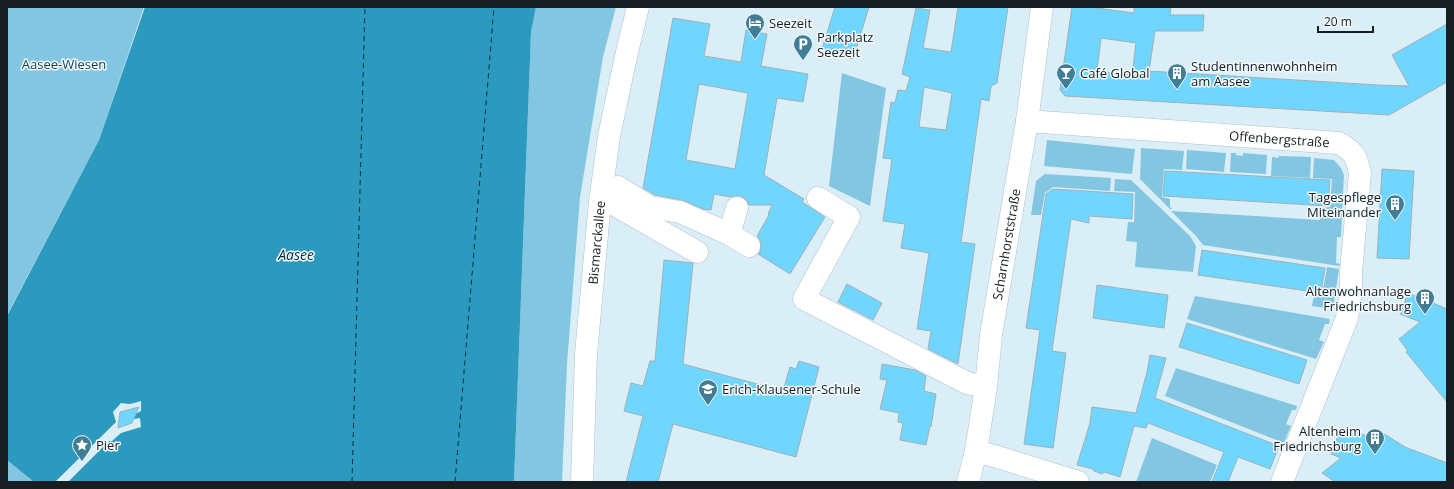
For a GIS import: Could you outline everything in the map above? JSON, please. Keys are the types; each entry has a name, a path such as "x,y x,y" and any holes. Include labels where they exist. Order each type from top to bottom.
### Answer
{"street":[{"name":"Bismarckallee","path":"582,482 586,354 600,202 609,136 638,7"},
{"name":"Scharnhorststraße","path":"968,482 976,451 986,387 991,335 1027,121 1042,7"},
{"name":"Offenbergstraße","path":"1027,121 1339,143 1353,152 1360,173 1351,272 1352,292 1347,318 1282,482"},
{"path":"618,187 650,206 680,212 729,234 749,246"},
{"path":"818,198 849,217 804,299 967,383 986,387"},
{"path":"600,202 615,205 697,252"},
{"path":"729,234 738,208"},
{"path":"976,451 1078,482"}],"green space":[{"name":"Aasee-Wiesen","path":"7,7 144,7 99,140 7,315"},
{"path":"536,7 616,7 603,57 580,197 567,364 562,482 514,482 531,32"},
{"path":"842,73 886,88 870,206 829,186"},
{"path":"1047,140 1135,149 1132,174 1044,166"},
{"path":"1141,148 1184,151 1182,170 1164,169 1162,197 1170,199 1170,207 1172,209 1170,209 1140,179"},
{"path":"1187,150 1226,153 1224,172 1186,169"},
{"path":"1231,153 1236,153 1236,155 1243,156 1243,153 1267,155 1266,174 1230,172"},
{"path":"1279,156 1311,157 1310,178 1271,176 1272,157 1278,158"},
{"path":"1314,158 1334,160 1341,168 1344,175 1341,237 1337,237 1336,263 1340,264 1339,266 1203,245 1171,211 1320,220 1321,208 1330,207 1332,179 1313,178"},
{"path":"1045,174 1111,178 1110,191 1053,187 1045,193 1041,215 1031,215 1036,181"},
{"path":"1115,179 1131,180 1190,236 1196,246 1193,272 1135,267 1137,242 1126,241 1128,222 1134,222 1135,192 1114,191"},
{"path":"1327,267 1339,269 1333,309 1312,306 1314,295 1322,296"},
{"path":"1195,296 1330,319 1329,324 1325,324 1319,340 1324,342 1316,359 1187,319"},
{"path":"1176,368 1297,406 1296,410 1292,410 1286,424 1291,426 1284,443 1165,396"},
{"path":"1152,438 1217,465 1210,482 1136,482"},
{"path":"7,460 34,482 7,482"}],"water":[{"name":"Aasee","path":"145,7 536,7 531,32 514,482 34,482 7,460 7,316 99,140"}],"pier":[{"name":"Pier","path":"141,401 141,411 135,414 134,419 140,418 141,427 121,433 112,441 109,441 68,482 55,482 116,422 113,412 121,403 130,404"}],"building":[{"path":"835,7 869,7 853,59 822,49"},
{"path":"958,7 1008,7 997,83 991,86 989,101 981,99 961,242 975,244 958,364 928,349 931,331 917,329 929,253 901,248 905,224 883,221 892,159 883,158 891,102 895,103 898,90 906,91 910,77 902,74 916,8 930,10 923,48 951,52","holes":["924,87 952,93 946,130 919,127"]},
{"path":"1072,7 1089,7 1134,13 1134,7 1171,7 1170,15 1204,15 1203,31 1155,31 1149,71 1378,85 1409,86 1392,55 1447,24 1447,82 1389,115 1065,96 1060,90","holes":["1101,38 1136,43 1132,75 1097,71"]},
{"path":"673,18 710,24 704,56 741,62 746,30 767,34 761,66 808,74 803,102 777,98 764,175 804,199 802,202 825,217 790,274 758,254 761,246 760,240 757,236 769,215 768,214 772,205 749,205 746,199 740,196 731,197 714,194 711,210 703,209 682,200 655,195 643,188","holes":["699,84 748,93 735,169 686,160"]},
{"name":"Tagespflege Miteinander","path":"1382,169 1414,171 1409,259 1377,258"},
{"path":"1165,171 1330,180 1328,206 1163,196"},
{"path":"1053,189 1133,194 1132,219 1089,216 1089,223 1071,219 1052,351 1066,353 1053,448 1024,444 1040,330 1026,328 1046,194"},
{"path":"1202,250 1325,268 1321,293 1198,275"},
{"path":"664,260 693,263 683,364 783,391 790,367 796,369 799,361 819,367 796,457 673,424 658,482 626,482 643,416 624,411 631,383 643,386 650,361 655,361"},
{"path":"847,284 882,303 873,320 838,302"},
{"path":"1097,285 1168,295 1164,328 1093,318"},
{"path":"1408,293 1420,298 1420,296 1434,301 1433,303 1447,309 1447,402 1406,352 1408,351 1399,339 1420,322 1400,314"},
{"path":"1187,323 1307,360 1299,384 1179,347"},
{"path":"1150,355 1166,358 1155,398 1279,446 1270,469 1238,457 1228,482 1212,482 1224,452 1148,423 1146,428 1134,426 1120,477 1104,472 1102,474 1094,471 1093,469 1077,465 1090,423 1092,407 1136,413"},
{"path":"882,364 915,370 926,376 924,391 936,394 931,427 930,426 926,445 900,440 903,423 898,422 899,413 880,409 887,380 880,379"},
{"path":"139,407 132,423 118,428 120,412"},
{"name":"Altenheim Friedrichsburg","path":"1341,428 1375,439 1378,430 1405,447 1447,463 1447,482 1335,482 1322,473 1341,458 1331,454"}],"ferry route":[{"path":"352,482 365,7"},
{"path":"455,482 494,7"}],"place":[{"name":"Seezeit","path":"755,40"},
{"name":"Parkplatz Seezeit","path":"803,61"},
{"name":"Café Global","path":"1066,90"},
{"name":"Studentinnenwohnheim am Aasee","path":"1177,90"},
{"name":"Tagespflege Miteinander","path":"1395,221"},
{"name":"Altenwohnanlage Friedrichsburg","path":"1425,315"},
{"name":"Erich-Klausener-Schule","path":"708,406"},
{"name":"Altenheim Friedrichsburg","path":"1375,455"},
{"name":"Pier","path":"82,462"}]}
